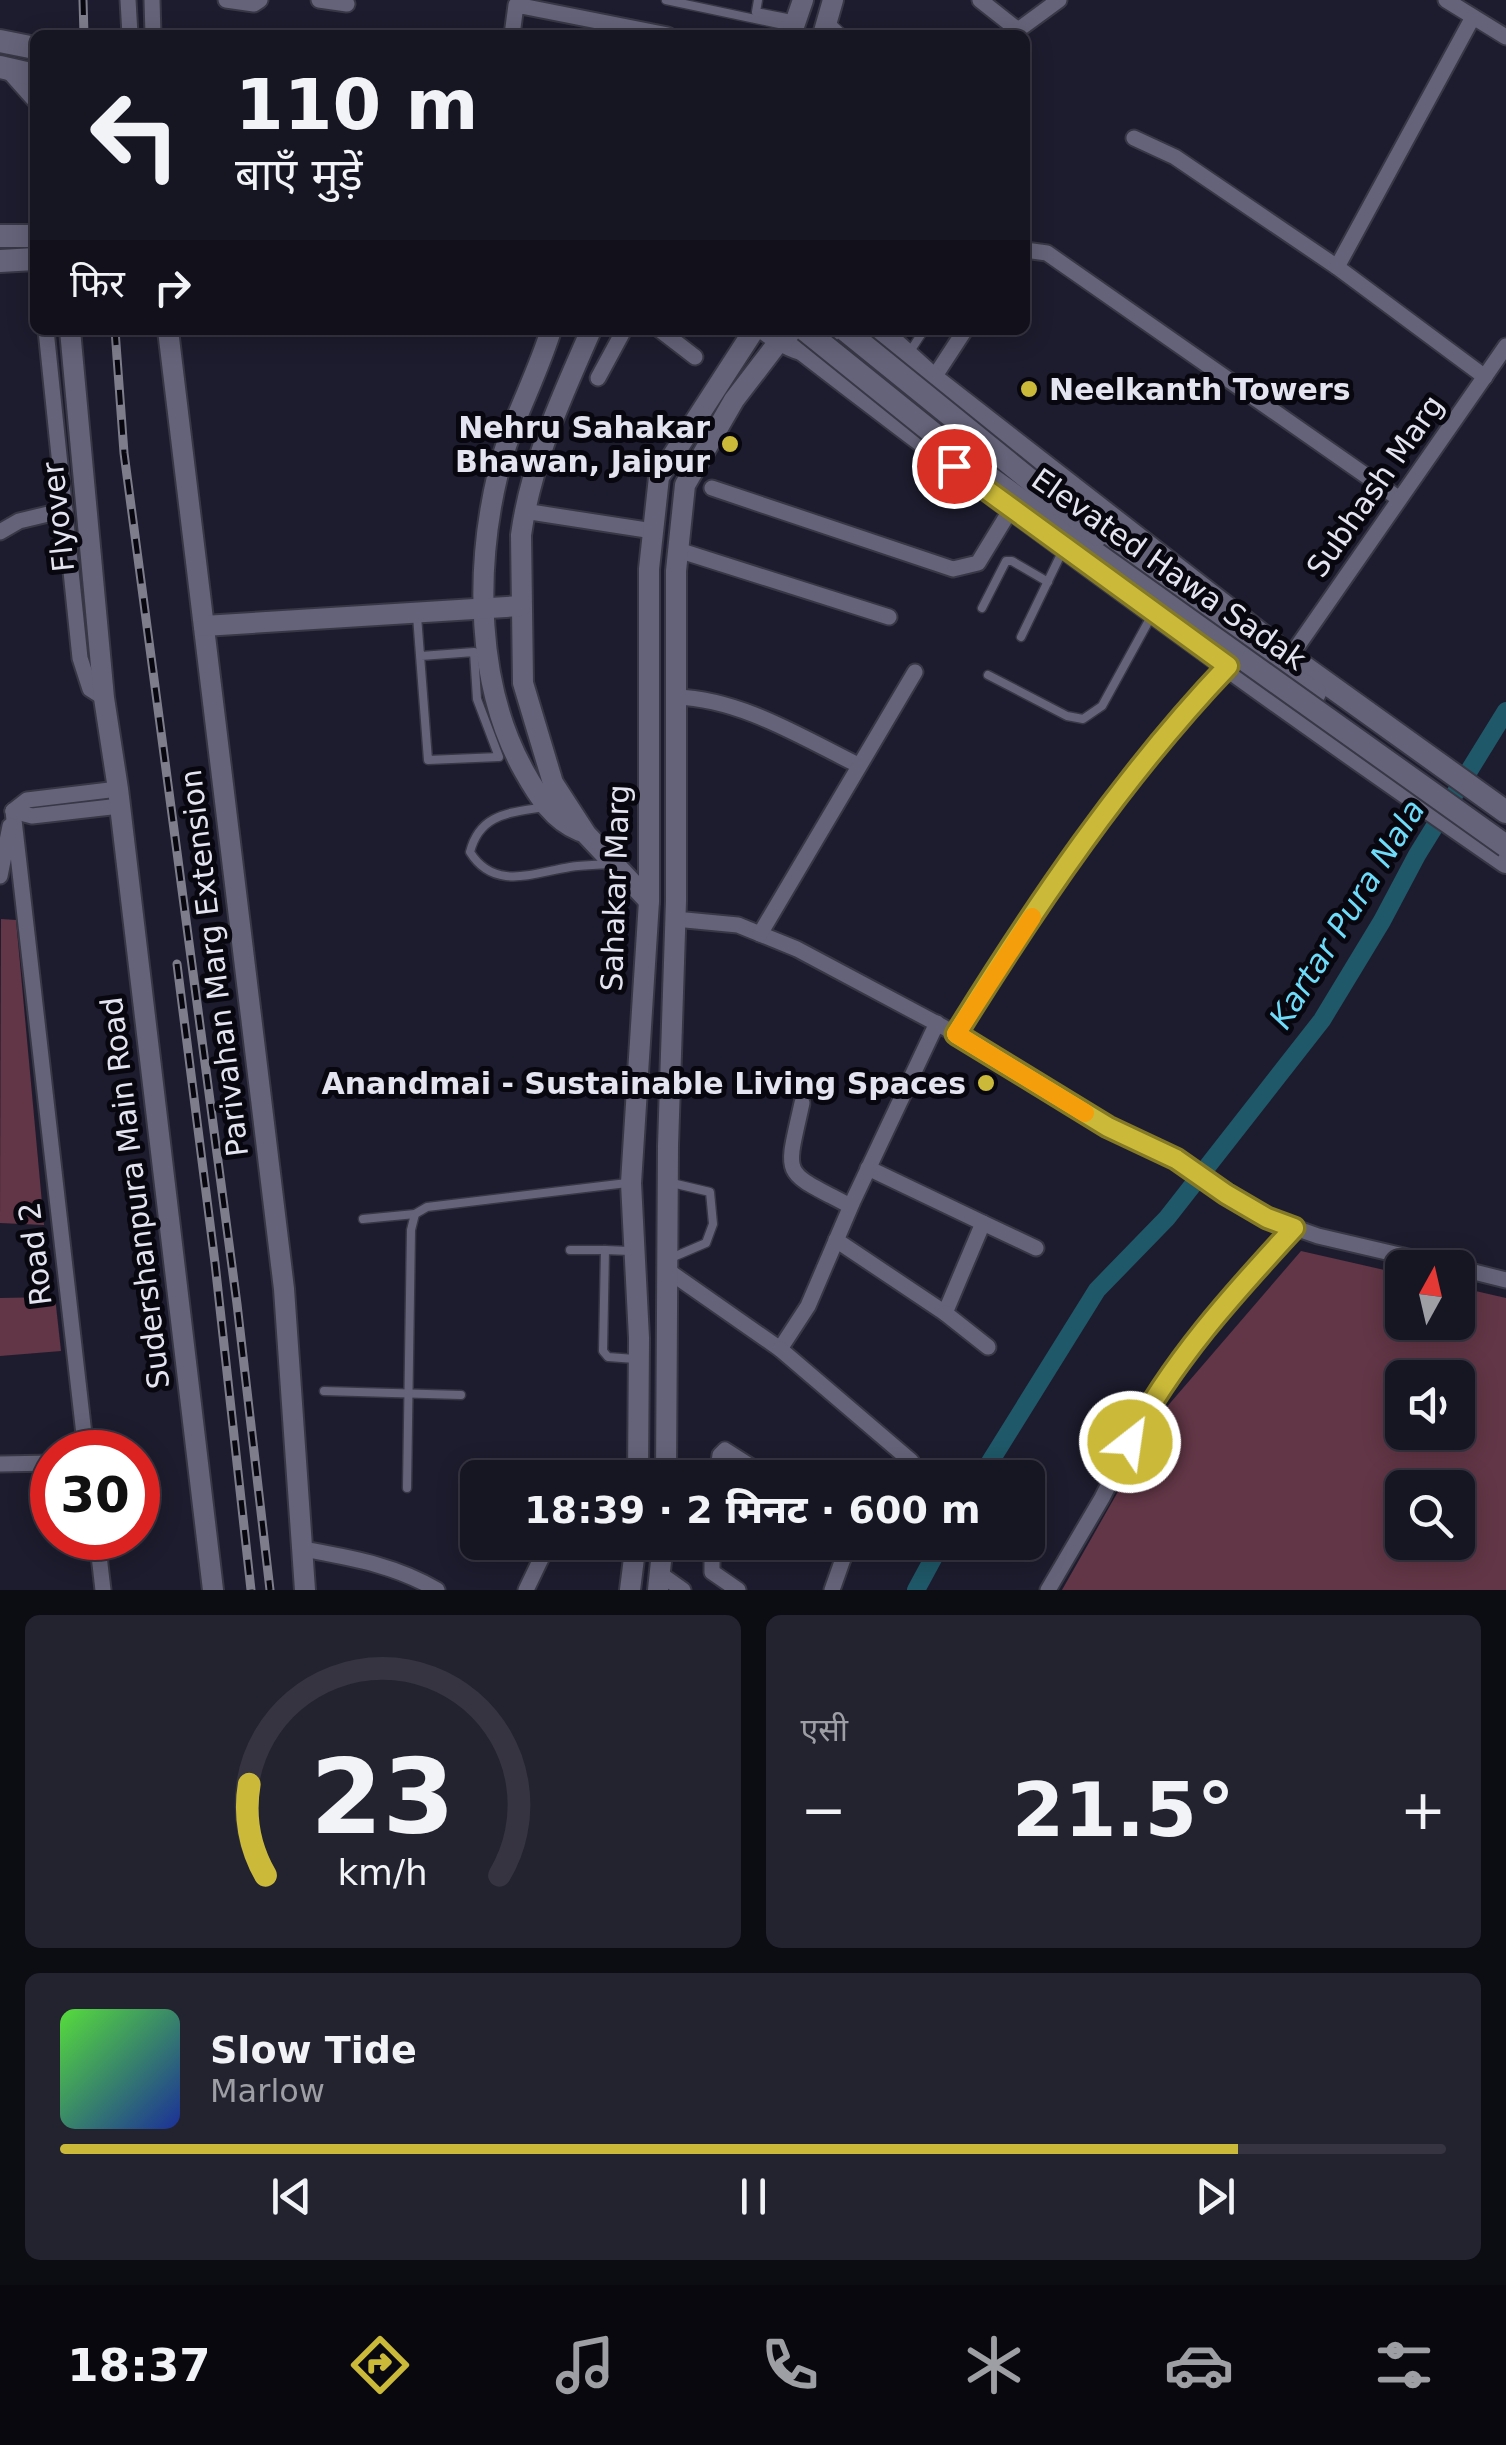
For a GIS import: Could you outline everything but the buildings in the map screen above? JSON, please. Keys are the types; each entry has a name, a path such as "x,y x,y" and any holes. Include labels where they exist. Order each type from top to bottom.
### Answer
{"main road":[{"path":"0,41 30,47"},
{"path":"0,236 30,236"},
{"path":"0,260 30,259"},
{"path":"773,335 804,340 821,352 843,335"},
{"name":"Elevated Hawa Sadak","path":"853,335 1230,637 1329,703 1389,731"},
{"path":"883,335 933,380 1290,658 1506,812"},
{"path":"804,340 1012,509 1404,793 1506,862"},
{"name":"Elevated Hawa Sadak","path":"804,340 980,471 1506,846"}],"street":[{"path":"128,0 130,30"},
{"path":"152,0 154,30"},
{"path":"226,0 254,4 260,0"},
{"path":"319,0 347,4"},
{"path":"980,0 1018,30 1060,0"},
{"path":"1446,0 1506,37"},
{"path":"513,30 516,6 642,30"},
{"path":"1337,267 1473,17"},
{"path":"6,69 30,92"},
{"path":"1134,138 1176,157 1337,267 1485,377"},
{"path":"1030,251 1047,253 1398,498"},
{"path":"47,335 80,658 90,689 104,698"},
{"name":"Flyover","path":"70,335 104,698"},
{"name":"Parivahan Marg Extension","path":"169,335 284,1289 305,1590"},
{"path":"548,335 497,476 486,557 487,664 507,740 546,806 570,827 586,834"},
{"path":"587,335 548,426 524,511 523,683 553,783 586,834 649,901"},
{"path":"598,378 621,335"},
{"path":"666,335 695,357"},
{"name":"Sahakar Marg","path":"638,1460 639,1360 631,1182 649,901 649,569 659,476 751,335"},
{"name":"Sahakar Marg","path":"666,1460 678,550 685,485 773,335"},
{"path":"933,380 962,335"},
{"name":"Subhash Marg","path":"1290,658 1506,346"},
{"path":"712,488 953,569 978,563 1012,509"},
{"path":"0,532 19,521 65,510"},
{"path":"524,511 653,532"},
{"path":"678,550 889,617"},
{"path":"204,626 521,606"},
{"path":"956,1034 1058,879 1178,717 1228,666"},
{"path":"760,934 915,672"},
{"name":"Sudershanpura Main Road","path":"104,698 212,1590"},
{"path":"676,698 704,698 763,718 858,766"},
{"path":"0,876 13,811 32,816 119,798"},
{"name":"Road 2","path":"13,811 83,1430"},
{"path":"676,920 738,926 797,949 937,1023 1108,1127 1176,1159 1267,1218 1385,1250"},
{"path":"780,1349 808,1306 850,1206 937,1023"},
{"path":"802,1103 789,1162 796,1177 850,1206"},
{"path":"868,1168 1036,1248"},
{"path":"945,1314 983,1222"},
{"path":"1048,1590 1102,1498 1144,1415 1242,1284 1294,1228"},
{"path":"836,1240 988,1347"},
{"path":"667,1264 780,1349 911,1460"},
{"path":"1475,1273 1506,1280"},
{"path":"719,1460 725,1450 741,1460"},
{"path":"0,1464 30,1463"},
{"path":"303,1549 367,1561 412,1575 437,1590"},
{"path":"99,1560 103,1590"},
{"path":"526,1590 540,1560"},
{"path":"630,1590 634,1560"},
{"path":"712,1560 712,1572 738,1590"},
{"path":"832,1590 843,1560"},
{"path":"658,1582 683,1590"}],"lane":[{"path":"666,0 796,20"},
{"path":"758,0 756,12 796,20"},
{"path":"906,357 921,335"},
{"path":"1021,637 1065,546"},
{"path":"982,608 1006,562 1012,561 1048,582"},
{"path":"417,612 428,760 499,757 477,699 474,652 421,656"},
{"path":"988,674 1067,716 1083,719 1102,706 1154,612"},
{"path":"546,806 506,814 486,823 474,835 470,852 479,867 526,877 571,867 614,864"},
{"path":"363,1219 415,1214 427,1207 631,1182"},
{"path":"667,1183 710,1192 713,1224 706,1244 667,1264"},
{"path":"407,1488 411,1230 415,1214"},
{"path":"570,1250 635,1252"},
{"path":"605,1250 603,1351 608,1357 639,1360"},
{"path":"324,1392 461,1395"}],"shaded area":[{"path":"1,919 16,920 44,1225 0,1223"},
{"path":"1301,1251 1385,1270 1385,1340 1475,1340 1475,1291 1506,1298 1506,1590 1062,1590 1165,1409"},
{"path":"55,1297 61,1351 0,1356 0,1298"}],"waterway":[{"name":"Kartar Pura Nala","path":"991,1460 1097,1290 1167,1218 1322,1020 1506,711"},
{"name":"Kartar Pura Nala","path":"916,1590 932,1560"}],"railway":[{"path":"83,0 84,30"},
{"path":"115,335 124,453 237,1304 270,1590"},
{"path":"177,964 251,1590"}],"slow traffic":[{"path":"1032,917 956,1034 1085,1113"}],"place":[{"name":"Neelkanth Towers","path":"1029,389"},
{"name":"Nehru Sahakar Bhawan, Jaipur","path":"730,444"},
{"name":"Anandmai - Sustainable Living Spaces","path":"986,1083"}],"route":[{"path":"954,466 1228,666 1178,717 1079,850 956,1034 1108,1127 1176,1159 1267,1218 1294,1228 1242,1284 1182,1362 1130,1442"}]}
